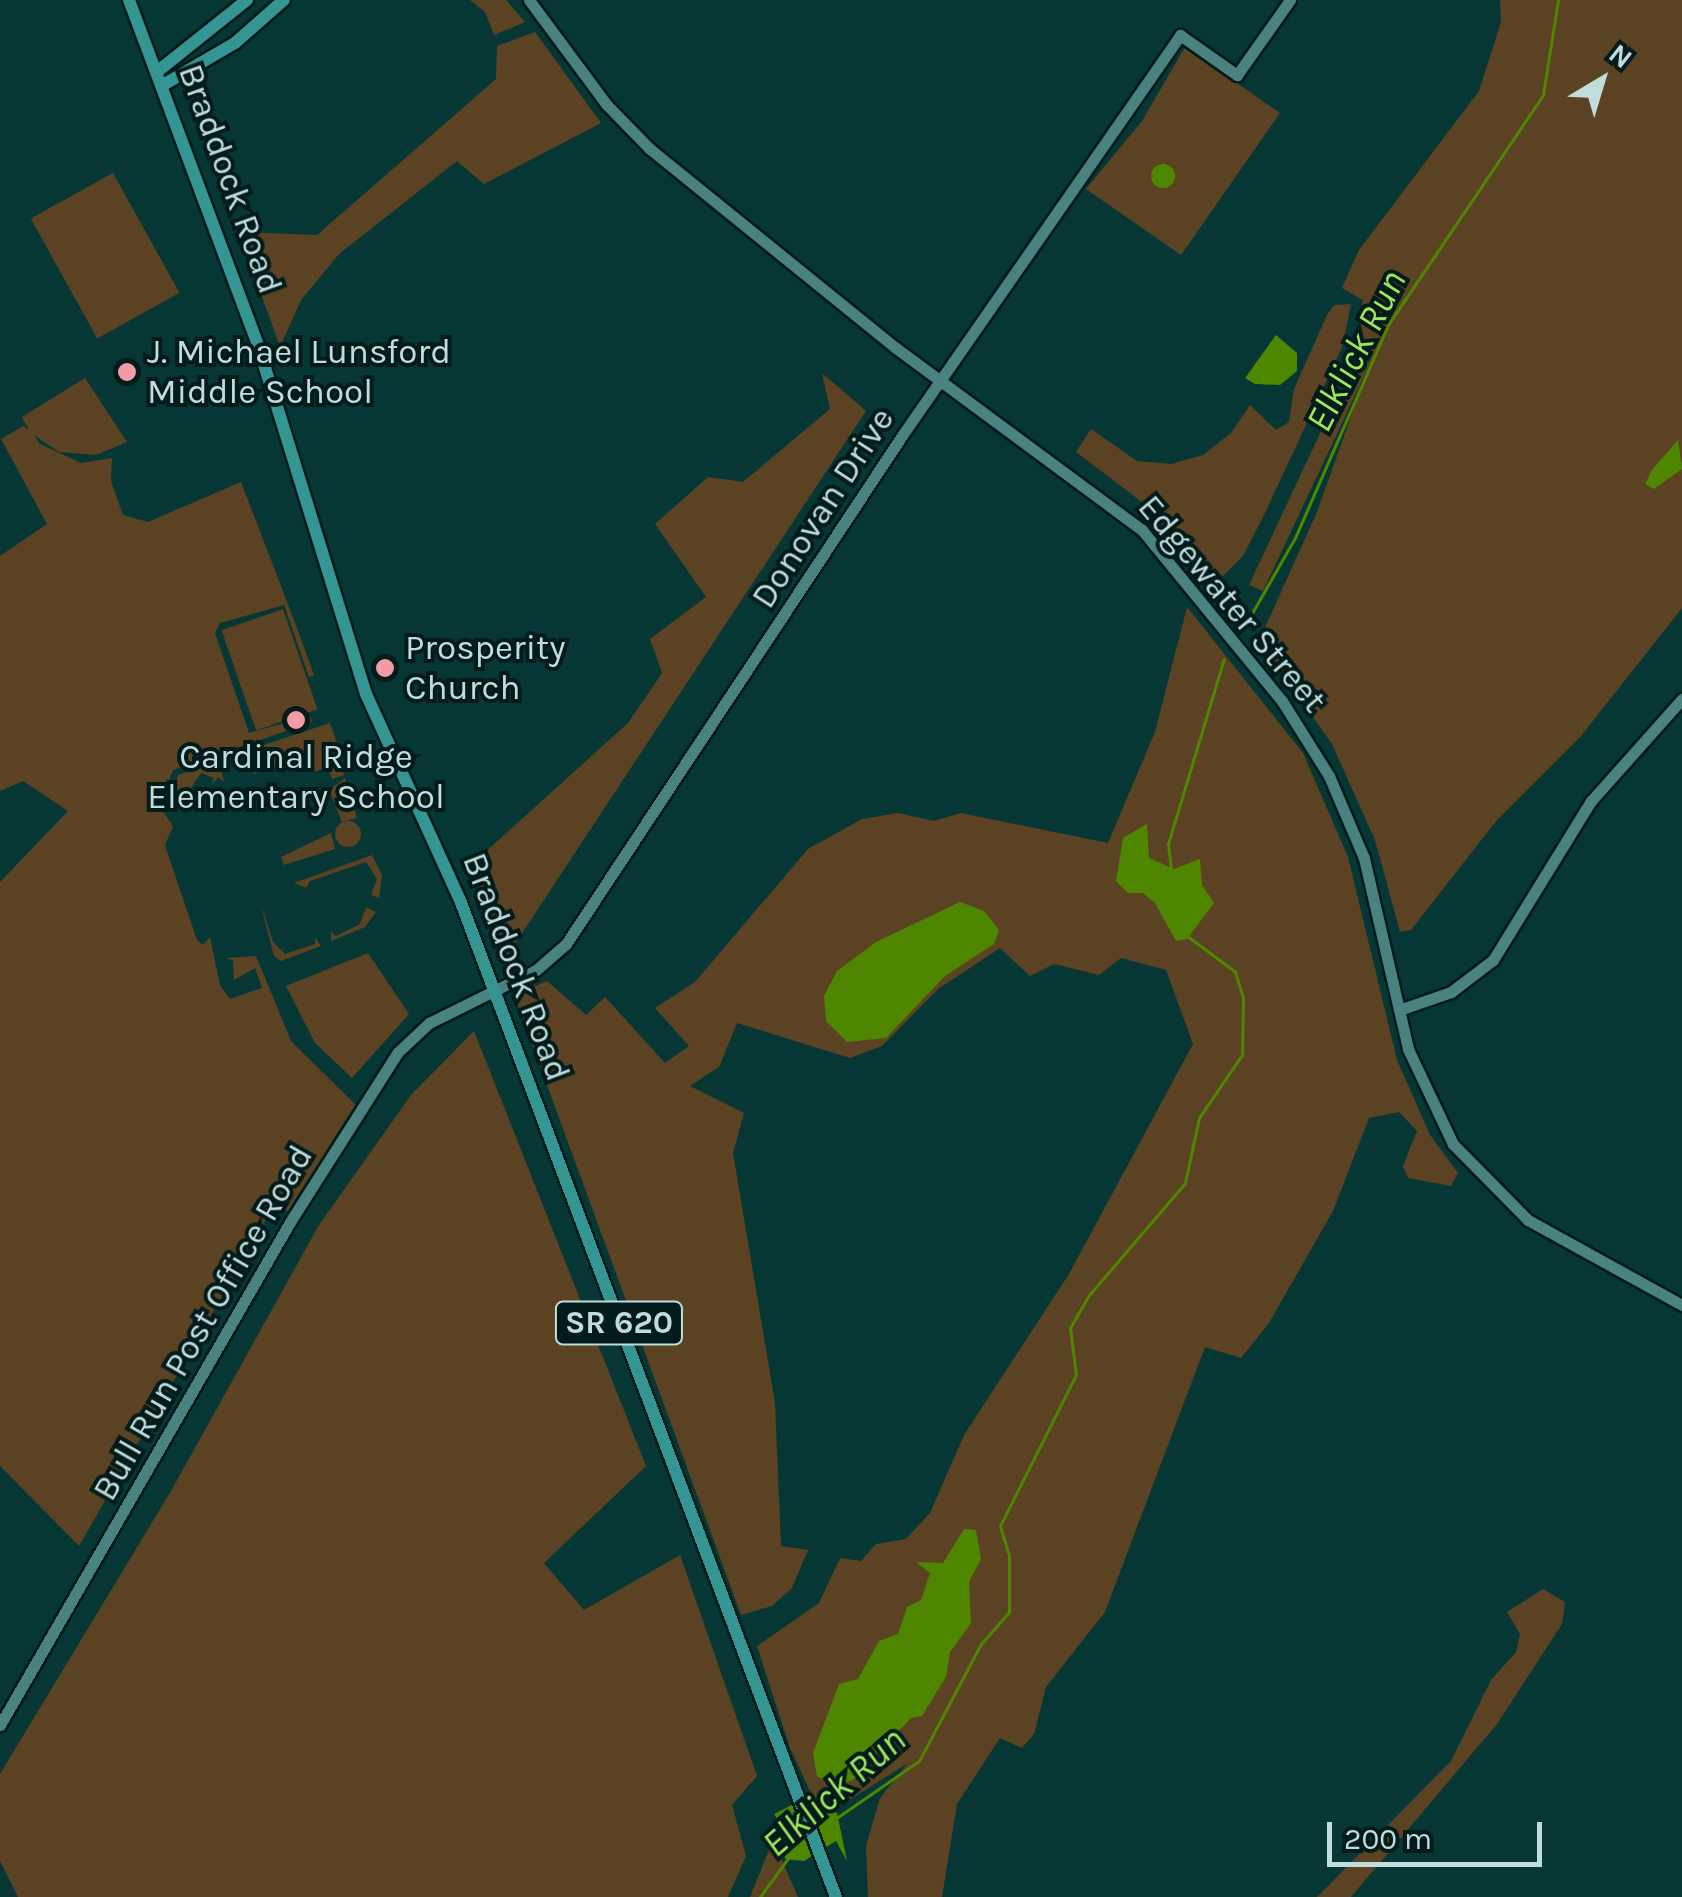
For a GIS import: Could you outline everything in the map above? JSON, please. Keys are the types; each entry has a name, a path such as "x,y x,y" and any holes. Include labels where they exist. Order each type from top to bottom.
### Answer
{"main road":[{"name":"Braddock Road","path":"129,0 258,345 366,694 448,870 836,1897"},
{"path":"158,71 247,0"},
{"path":"163,85 235,43 284,0"}],"street":[{"name":"Edgewater Street","path":"529,0 638,139 940,381 1142,530 1291,713 1329,776 1364,858 1399,1010 1426,1098 1481,1179 1550,1234 1682,1305"},
{"name":"Donovan Drive","path":"494,988 536,970 566,944 940,381 1180,35 1237,75 1290,0"},
{"path":"1399,1010 1451,992 1493,960 1591,801 1682,699"},
{"name":"Bull Run Post Office Road","path":"0,1725 380,1078 429,1023 494,988"}],"shaded area":[{"path":"470,0 506,0 525,22 494,35 485,12"},
{"path":"1500,0 1682,0 1682,608 1581,736 1497,820 1411,930 1400,932 1375,840 1332,744 1259,641 1317,512 1369,366 1263,591 1249,585 1360,348 1355,343 1363,300 1342,288 1359,250 1479,91 1501,22"},
{"path":"535,32 601,123 484,184 457,161 339,254 301,300 280,347 239,232 317,235 496,79 497,46"},
{"path":"1185,47 1280,113 1181,255 1086,189 1142,121"},
{"path":"1163,164 1172,167 1172,185 1163,188 1154,185 1151,176 1154,167"},
{"path":"113,173 179,293 97,338 31,219"},
{"path":"1351,304 1343,345 1265,513 1243,556 1214,585 1146,505 1076,452 1091,429 1137,461 1171,464 1203,455 1231,433 1250,405 1276,430 1289,422 1294,389 1327,315 1334,305"},
{"path":"1276,335 1297,353 1297,371 1280,385 1255,384 1245,378"},
{"path":"822,373 866,411 507,956 470,866 628,723 662,673 650,639 706,597 655,524 708,477 743,482 830,409"},
{"path":"85,378 127,442 96,455 59,452 34,435 40,444 81,463 112,458 111,481 123,515 148,522 241,482 294,620 314,675 309,677 284,605 220,623 215,633 249,733 310,716 312,722 173,770 159,806 173,826 165,845 197,940 203,945 210,937 220,985 230,999 262,988 255,968 234,980 233,960 226,958 256,956 291,1041 356,1105 291,1213 275,1204 79,1546 0,1466 0,882 68,811 23,781 0,791 0,556 47,524 1,439 23,426 29,430 22,417"},
{"path":"1678,440 1682,469 1654,489 1645,484 1652,470"},
{"path":"1187,607 1303,753 1348,857 1397,1060 1430,1135 1458,1173 1451,1186 1408,1178 1403,1166 1417,1131 1399,1112 1369,1118 1333,1211 1269,1323 1241,1358 1205,1347 1105,1612 1046,1687 1034,1734 1022,1748 1000,1738 957,1804 942,1897 868,1897 866,1846 880,1798 908,1763 832,1811 812,1795 790,1748 757,1646 819,1603 840,1558 861,1561 876,1544 906,1539 930,1513 964,1435 1069,1274 1193,1044 1166,970 1121,958 1099,975 1054,964 1030,976 1000,948 938,989 882,1046 850,1058 737,1023 719,1067 690,1086 744,1113 733,1153 775,1403 781,1546 808,1550 792,1588 772,1606 741,1615 517,1003 520,993 547,981 586,1015 605,997 665,1063 689,1046 655,1008 695,982 808,849 862,819 898,813 934,821 961,813 1108,843 1155,732"},
{"path":"283,609 318,709 256,730 222,630"},
{"path":"330,723 339,749 330,752 340,750 344,775 332,779 328,767 314,772 307,755 253,774 254,768 247,767 243,752"},
{"path":"219,761 224,782 218,777 211,785 214,778 201,773 187,794 183,790 171,798 178,775"},
{"path":"345,778 357,818 342,822 329,790"},
{"path":"348,821 357,825 361,834 357,843 348,847 339,843 335,834 339,825"},
{"path":"1147,824 1149,858 1174,869 1200,859 1202,885 1214,903 1187,939 1176,941 1155,903 1143,893 1128,893 1116,881 1123,838"},
{"path":"331,833 335,849 284,865 281,857"},
{"path":"372,855 382,875 379,898 371,895 377,879 366,862 310,881 306,888 294,883"},
{"path":"260,902 273,942 285,954 315,944 315,937 321,946 281,961 274,956"},
{"path":"960,902 984,911 999,930 994,944 945,976 886,1038 847,1042 826,1021 824,996 837,971 876,942"},
{"path":"366,907 376,912 365,927 331,941 331,932 336,936 360,924"},
{"path":"368,953 409,1014 352,1078 315,1043 286,986"},
{"path":"474,1031 646,1466 544,1563 584,1610 680,1555 757,1776 732,1805 746,1856 728,1897 18,1897 0,1861 0,1774 171,1491 319,1225 411,1095"},
{"path":"964,1529 976,1530 981,1559 969,1582 971,1623 950,1652 946,1677 922,1716 911,1718 853,1780 834,1786 817,1776 813,1753 839,1684 858,1679 879,1641 898,1634 907,1607 921,1600 930,1573 916,1562 943,1563"},
{"path":"1543,1589 1565,1602 1562,1624 1497,1724 1351,1897 1317,1897 1451,1761 1491,1680 1516,1652 1520,1634 1507,1612"},
{"path":"812,1795 837,1813 847,1861 836,1841 804,1861 785,1859 784,1828 774,1814"},
{"path":"773,1840 798,1897 750,1897"}],"waterway":[{"name":"Elklick Run","path":"1247,622 1295,538 1388,325 1543,95 1558,0"},
{"name":"Elklick Run","path":"1171,869 1168,844 1224,659"},
{"name":"Elklick Run","path":"838,1817 919,1761 981,1644 1009,1612 1009,1556 1000,1526 1076,1375 1070,1328 1090,1294 1185,1183 1199,1118 1242,1055 1243,998 1235,972 1188,937"},
{"name":"Elklick Run","path":"760,1897 789,1857"}],"place":[{"name":"J. Michael Lunsford Middle School","path":"127,372"},
{"name":"Prosperity Church","path":"385,668"},
{"name":"Cardinal Ridge Elementary School","path":"296,720"}]}
